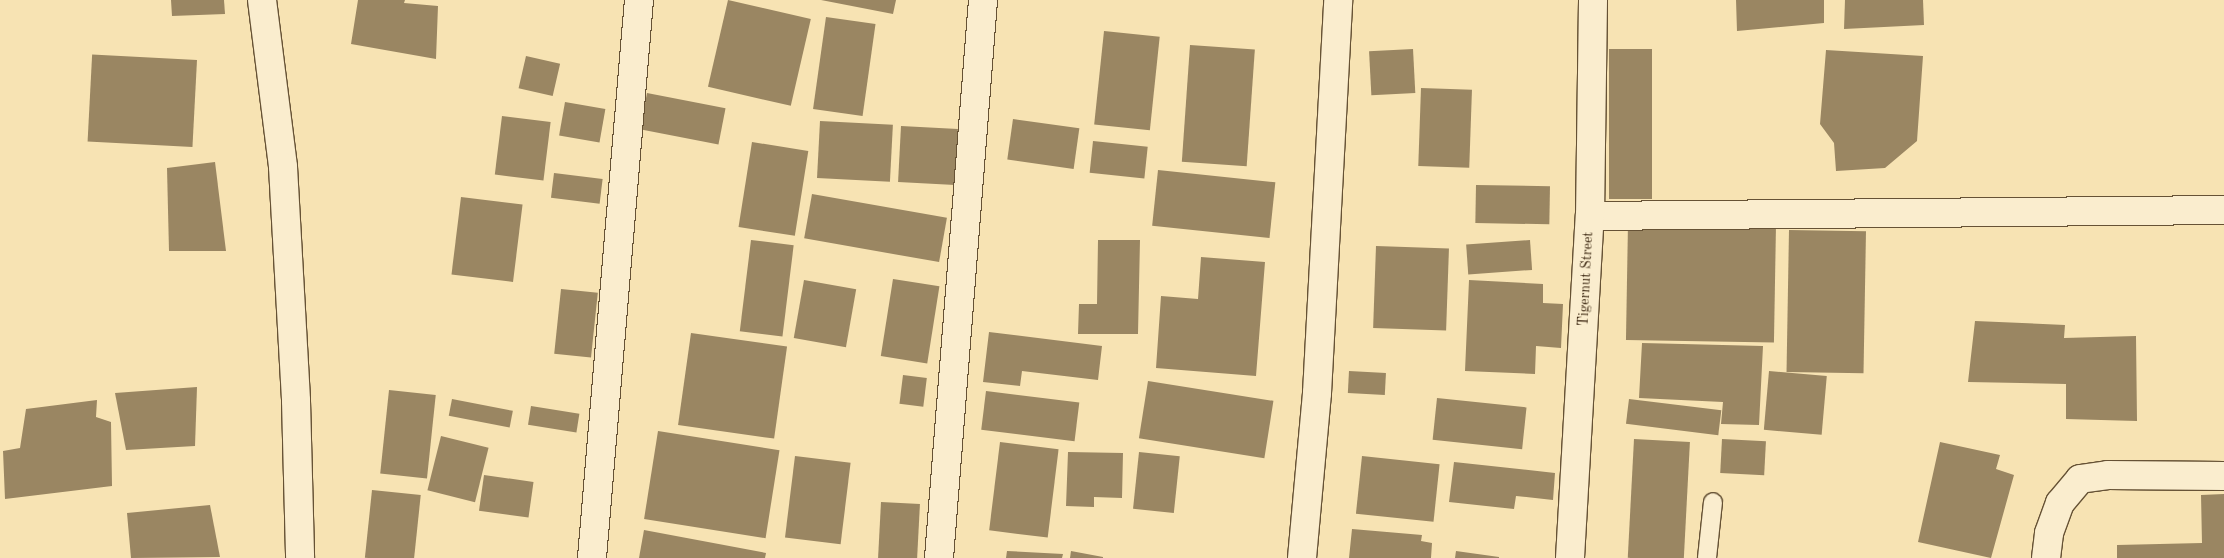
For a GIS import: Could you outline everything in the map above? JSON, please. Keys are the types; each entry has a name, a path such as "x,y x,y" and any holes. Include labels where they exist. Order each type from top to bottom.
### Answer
{"street":[{"path":"262,0 283,167 296,401 300,558"},
{"path":"592,558 639,0"},
{"path":"939,558 983,0"},
{"path":"1302,558 1317,393 1338,0"},
{"name":"Tigernut Street","path":"1570,558 1590,216 1593,0"},
{"path":"1590,216 2224,210"},
{"path":"2046,558 2048,533 2060,503 2080,479 2108,475 2224,476"}],"lane":[{"path":"1708,558 1713,502"}],"building":[{"path":"171,0 224,0 225,14 172,16"},
{"path":"358,0 405,0 404,3 438,6 436,59 351,44"},
{"path":"728,0 811,19 791,106 708,87"},
{"path":"821,0 896,0 893,14"},
{"path":"1736,0 1824,0 1824,23 1737,31"},
{"path":"1845,0 1923,0 1924,25 1844,29"},
{"path":"826,17 876,24 863,116 813,109"},
{"path":"1104,31 1160,37 1150,130 1094,124"},
{"path":"1190,45 1255,50 1247,166 1182,162"},
{"path":"1413,49 1415,93 1371,95 1369,51"},
{"path":"1609,49 1652,49 1652,199 1609,199"},
{"path":"1826,50 1923,56 1917,141 1885,168 1836,171 1834,143 1820,124"},
{"path":"92,55 197,60 192,147 88,141"},
{"path":"526,56 560,64 553,96 519,88"},
{"path":"1421,88 1472,90 1469,168 1418,166"},
{"path":"647,93 726,108 718,145 640,129"},
{"path":"565,102 605,109 599,143 559,135"},
{"path":"502,116 551,122 543,181 495,175"},
{"path":"1013,119 1079,128 1074,169 1007,160"},
{"path":"820,121 893,125 890,182 817,178"},
{"path":"901,126 958,129 955,185 898,182"},
{"path":"1093,141 1148,147 1144,179 1090,173"},
{"path":"752,142 808,151 795,236 739,227"},
{"path":"215,162 226,251 169,251 167,168"},
{"path":"1158,170 1275,182 1269,238 1152,226"},
{"path":"554,173 603,179 600,204 551,198"},
{"path":"1476,185 1550,186 1549,224 1475,223"},
{"path":"812,194 947,218 939,262 804,238"},
{"path":"461,197 523,205 513,282 451,274"},
{"path":"1628,223 1776,226 1774,343 1626,340"},
{"path":"1789,230 1866,231 1864,373 1787,372"},
{"path":"751,240 794,245 782,337 740,331"},
{"path":"1098,240 1140,240 1138,334 1078,334 1079,304 1097,304"},
{"path":"1530,240 1532,270 1468,274 1466,244"},
{"path":"1376,246 1449,249 1446,330 1373,328"},
{"path":"1201,257 1265,262 1256,376 1156,368 1161,296 1198,299"},
{"path":"893,279 939,286 927,363 881,356"},
{"path":"804,280 856,289 846,347 794,338"},
{"path":"1469,280 1543,284 1543,303 1563,304 1561,348 1536,346 1535,374 1465,371"},
{"path":"561,289 598,293 591,358 554,354"},
{"path":"1975,321 2065,325 2064,338 2136,336 2137,421 2066,419 2066,384 1968,382"},
{"path":"989,332 1102,346 1098,380 1022,371 1020,386 983,382"},
{"path":"691,333 787,346 774,439 678,425"},
{"path":"1642,343 1763,346 1759,425 1721,424 1723,402 1639,398"},
{"path":"1349,371 1386,373 1385,395 1348,393"},
{"path":"1769,371 1827,376 1822,435 1764,430"},
{"path":"903,375 927,378 923,407 899,404"},
{"path":"1148,381 1273,401 1264,458 1139,438"},
{"path":"197,387 195,446 126,450 115,393"},
{"path":"389,390 436,395 427,478 380,474"},
{"path":"986,391 1079,402 1075,441 981,430"},
{"path":"1437,398 1527,407 1522,449 1433,440"},
{"path":"452,399 513,411 510,428 449,416"},
{"path":"1629,399 1721,410 1718,435 1626,424"},
{"path":"97,400 96,417 111,422 112,486 5,499 3,451 20,448 26,409"},
{"path":"531,406 579,414 576,432 528,425"},
{"path":"658,431 779,450 766,538 644,519"},
{"path":"441,436 489,448 475,502 427,490"},
{"path":"1634,439 1690,442 1684,558 1628,558"},
{"path":"1722,439 1766,441 1764,475 1720,473"},
{"path":"1000,442 1059,449 1048,538 989,530"},
{"path":"1940,442 2000,455 1996,469 2014,475 1991,558 1918,542"},
{"path":"1068,452 1123,453 1122,498 1094,497 1094,507 1066,506"},
{"path":"1139,452 1180,456 1174,513 1133,509"},
{"path":"795,456 851,463 841,544 785,537"},
{"path":"1362,456 1440,464 1434,522 1356,514"},
{"path":"1454,462 1555,473 1553,500 1516,496 1514,509 1449,502"},
{"path":"484,475 534,482 529,518 479,511"},
{"path":"372,490 421,495 414,558 365,558"},
{"path":"2224,494 2224,558 2117,558 2117,545 2202,543 2201,495"},
{"path":"881,502 920,504 917,558 878,558"},
{"path":"210,505 220,557 131,558 127,513"},
{"path":"1352,529 1422,535 1421,541 1432,543 1431,558 1349,558"},
{"path":"644,530 766,553 765,558 639,558"},
{"path":"1007,551 1063,554 1062,558 1006,558"},
{"path":"1071,551 1103,557 1103,558 1070,558"},
{"path":"1456,551 1499,557 1499,558 1455,558"}]}
